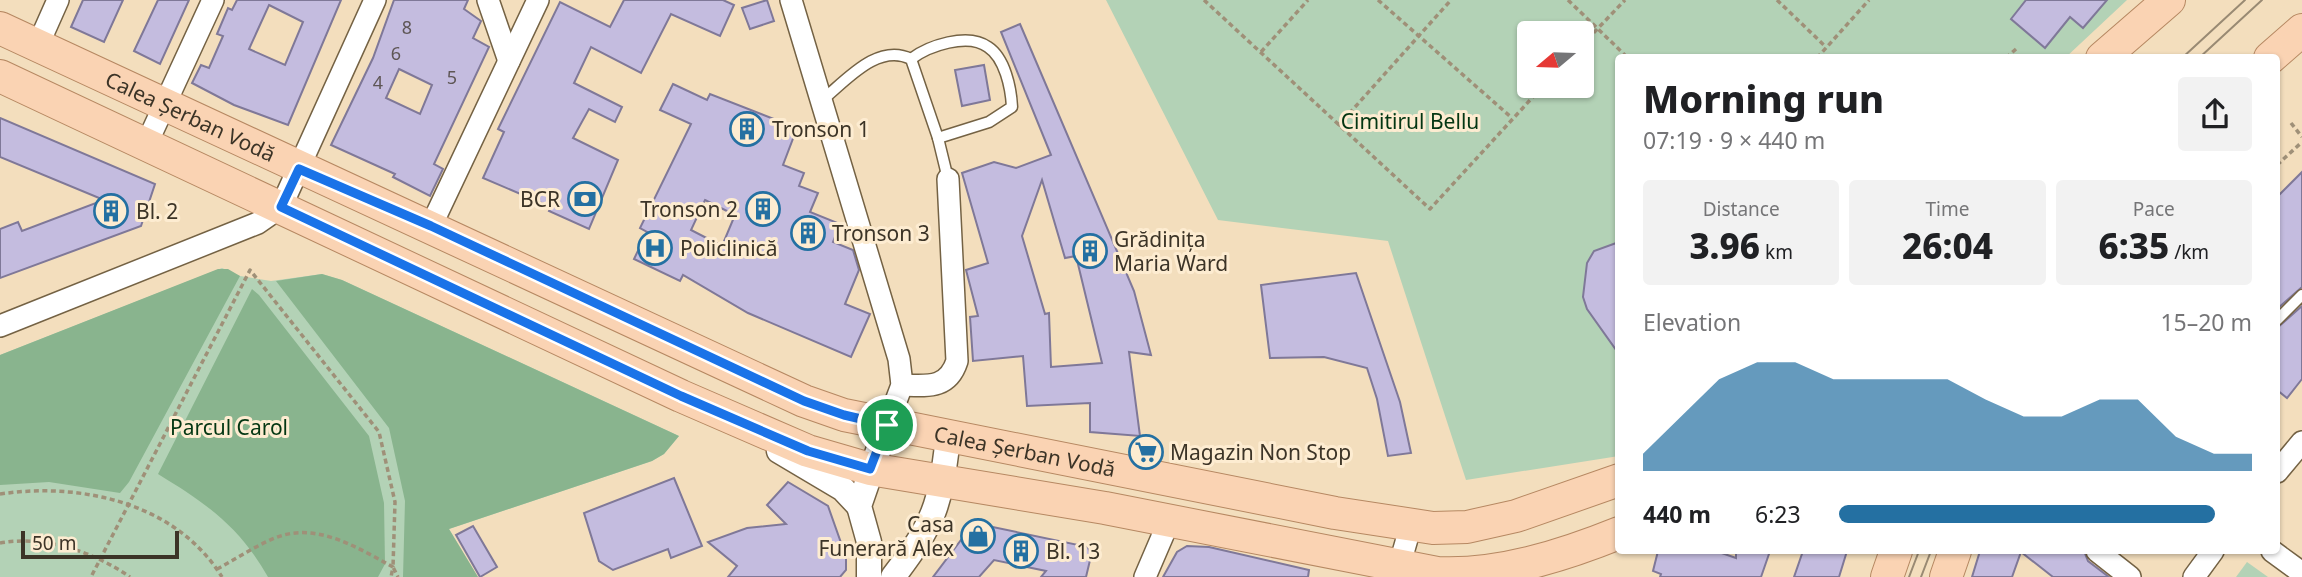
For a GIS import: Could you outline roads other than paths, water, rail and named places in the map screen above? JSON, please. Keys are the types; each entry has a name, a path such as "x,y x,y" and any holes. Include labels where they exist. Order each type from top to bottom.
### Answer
{"main road":[{"path":"2125,54 2169,0"},
{"path":"2127,54 2178,14 2187,0"},
{"name":"Calea Șerban Vodă","path":"0,28 804,401 844,415 948,438 1411,525 1450,528 1488,523 1559,503 1615,482"},
{"path":"2275,54 2302,30"},
{"name":"Calea Șerban Vodă","path":"0,76 681,396 808,451 870,469 1169,521 1398,572 1462,575 1519,572 1615,535"},
{"path":"1488,523 1519,572"},
{"path":"1887,577 1895,554"},
{"path":"1946,577 1954,554"}],"street":[{"path":"38,46 58,0"},
{"path":"146,145 214,0"},
{"path":"0,326 258,223 281,207 375,0"},
{"path":"488,0 509,61"},
{"path":"431,226 538,0"},
{"path":"792,0 894,336 902,385 859,506 869,542 869,577"},
{"path":"902,385 932,386 945,382 953,374 957,361 947,179"},
{"path":"681,396 831,481 859,506"},
{"path":"893,577 918,544 935,514 943,482 948,438"},
{"path":"2280,468 2302,442"},
{"path":"1145,577 1169,521"},
{"path":"1398,572 1411,525"},
{"path":"869,542 888,555 908,551 918,544"},
{"path":"2101,554 2130,577"},
{"path":"2194,577 2211,554"},
{"path":"2276,554 2302,573"}],"lane":[{"path":"821,102 877,58 891,53 911,59 938,45 968,42 987,45 997,56 1005,74 1012,107 1003,115 938,138"},
{"path":"911,59 938,138 947,179"},
{"path":"2280,317 2302,295"}],"tram line":[{"path":"2186,54 2245,0"},
{"path":"2203,54 2262,0"},
{"path":"1909,577 1918,554"},
{"path":"1921,577 1930,554"}],"place":[{"name":"Tronson 1","path":"747,129"},
{"name":"BCR","path":"585,199"},
{"name":"Tronson 2","path":"763,209"},
{"name":"Bl. 2","path":"111,211"},
{"name":"Tronson 3","path":"808,233"},
{"name":"Policlinică","path":"655,248"},
{"name":"Grădinița Maria Ward","path":"1090,251"},
{"name":"Magazin Non Stop","path":"1146,452"},
{"name":"Casa Funerară Alex","path":"978,536"},
{"name":"Bl. 13","path":"1021,551"}],"park label":[{"name":"Cimitirul Bellu","path":"1410,121"},
{"name":"Parcul Carol","path":"229,427"}]}
